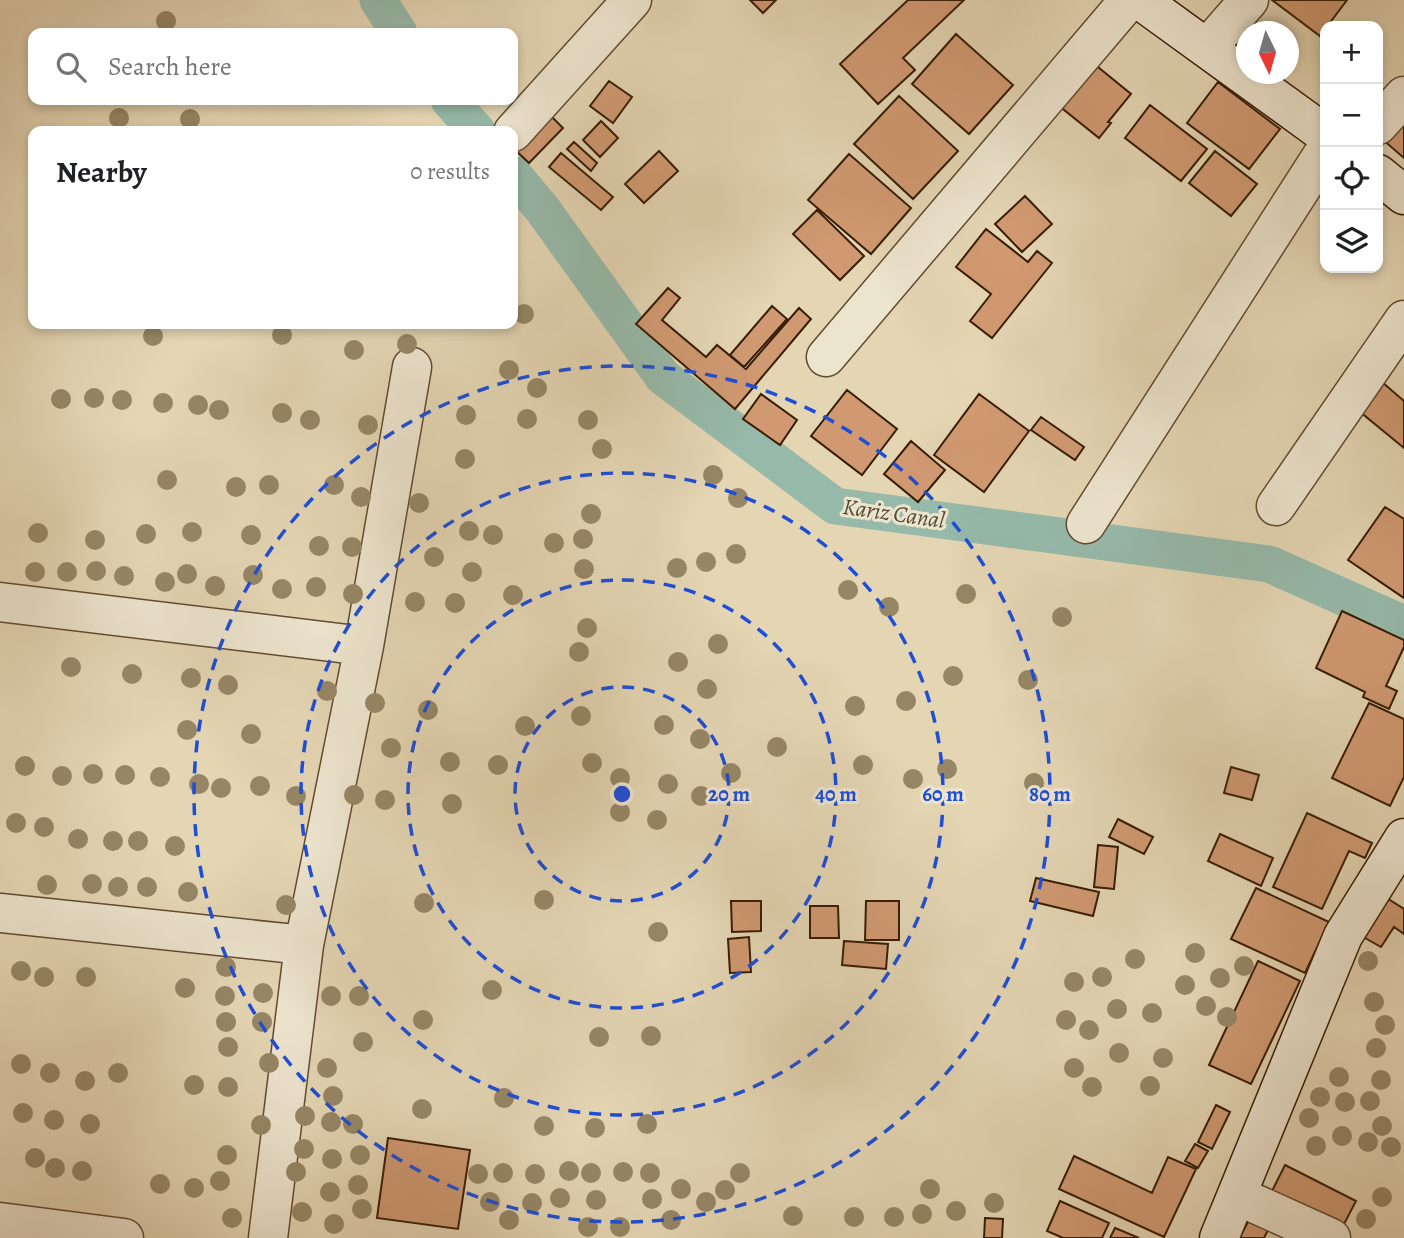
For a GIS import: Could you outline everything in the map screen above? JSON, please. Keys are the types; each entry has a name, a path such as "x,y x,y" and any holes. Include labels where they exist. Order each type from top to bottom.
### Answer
{"street":[{"path":"518,126 632,0"},
{"path":"826,357 1129,0"},
{"path":"1140,0 1320,130"},
{"path":"1208,47 1249,0"},
{"path":"1383,119 1404,96"},
{"path":"1086,524 1320,159"},
{"path":"1383,178 1404,195"},
{"path":"1276,506 1404,320"},
{"path":"268,1238 304,945 364,646 412,367"},
{"path":"0,602 364,646"},
{"path":"1219,1238 1343,936 1404,838"},
{"path":"0,913 304,945"},
{"path":"1238,1196 1331,1238"},
{"path":"0,1222 124,1238"}],"building":[{"path":"750,0 776,0 763,13"},
{"path":"908,0 964,0 903,58 915,70 878,104 840,64"},
{"path":"1272,0 1347,0 1331,21 1320,21 1320,36"},
{"path":"956,34 1013,85 969,134 912,84"},
{"path":"1093,63 1131,94 1108,122 1111,123 1099,138 1058,105"},
{"path":"609,81 632,97 613,123 590,106"},
{"path":"1218,82 1280,129 1249,169 1187,123"},
{"path":"899,96 958,151 913,199 854,144"},
{"path":"1150,105 1207,149 1181,181 1125,138"},
{"path":"547,112 563,128 529,163 518,153 518,143"},
{"path":"1404,114 1404,158 1383,138"},
{"path":"601,121 618,138 600,157 583,140"},
{"path":"574,142 597,163 591,171 567,149"},
{"path":"659,151 678,171 644,203 625,184"},
{"path":"1215,151 1257,184 1231,216 1189,183"},
{"path":"561,153 613,197 601,210 549,167"},
{"path":"849,154 911,208 871,254 808,200"},
{"path":"1025,196 1052,224 1022,252 995,224"},
{"path":"817,210 864,256 840,280 793,234"},
{"path":"986,229 1028,262 1037,251 1052,263 992,338 970,321 991,294 956,267"},
{"path":"668,288 680,298 662,320 706,357 717,345 746,369 799,308 811,319 735,409 636,324"},
{"path":"772,306 787,319 744,367 730,355"},
{"path":"1382,382 1404,401 1404,448 1359,411"},
{"path":"847,390 897,429 862,475 811,436"},
{"path":"761,394 797,420 780,445 743,419"},
{"path":"979,394 1029,431 984,492 934,455"},
{"path":"1041,417 1084,447 1075,460 1031,430"},
{"path":"911,441 945,470 918,502 884,474"},
{"path":"1385,507 1404,519 1404,598 1348,560"},
{"path":"1342,611 1404,640 1404,647 1386,686 1397,691 1389,709 1363,697 1365,692 1316,668"},
{"path":"1369,703 1404,719 1404,777 1390,806 1332,778"},
{"path":"1231,767 1259,775 1252,800 1224,793"},
{"path":"1307,813 1372,843 1365,858 1349,851 1322,909 1273,887"},
{"path":"1118,819 1153,837 1144,854 1109,837"},
{"path":"1220,834 1273,858 1261,886 1208,861"},
{"path":"1098,845 1118,847 1114,889 1094,887"},
{"path":"1036,878 1099,892 1093,916 1030,901"},
{"path":"1256,888 1329,922 1305,973 1231,939"},
{"path":"1382,895 1404,909 1404,934 1394,927 1381,947 1358,934"},
{"path":"731,901 761,901 761,931 732,932"},
{"path":"866,901 899,901 899,940 865,940"},
{"path":"810,906 838,906 839,938 810,938"},
{"path":"749,937 751,972 730,973 728,939"},
{"path":"844,941 888,944 886,969 842,965"},
{"path":"1258,961 1300,981 1251,1084 1209,1065"},
{"path":"1216,1105 1230,1112 1212,1149 1198,1142"},
{"path":"388,1138 470,1150 458,1229 377,1218"},
{"path":"1195,1144 1208,1151 1198,1168 1185,1161"},
{"path":"1074,1156 1152,1193 1168,1157 1196,1169 1164,1237 1059,1189"},
{"path":"1285,1165 1356,1201 1341,1230 1270,1195"},
{"path":"1060,1201 1109,1223 1102,1238 1063,1238 1047,1231"},
{"path":"1252,1215 1271,1224 1264,1238 1239,1238"},
{"path":"985,1218 1003,1219 1002,1238 984,1238"},
{"path":"1115,1228 1139,1238 1110,1238"}],"waterway":[{"name":"Kariz Canal","path":"378,0 396,28"},
{"name":"Kariz Canal","path":"454,105 472,126"},
{"name":"Kariz Canal","path":"518,180 543,210 663,377 835,506 1269,564 1404,624"}]}
